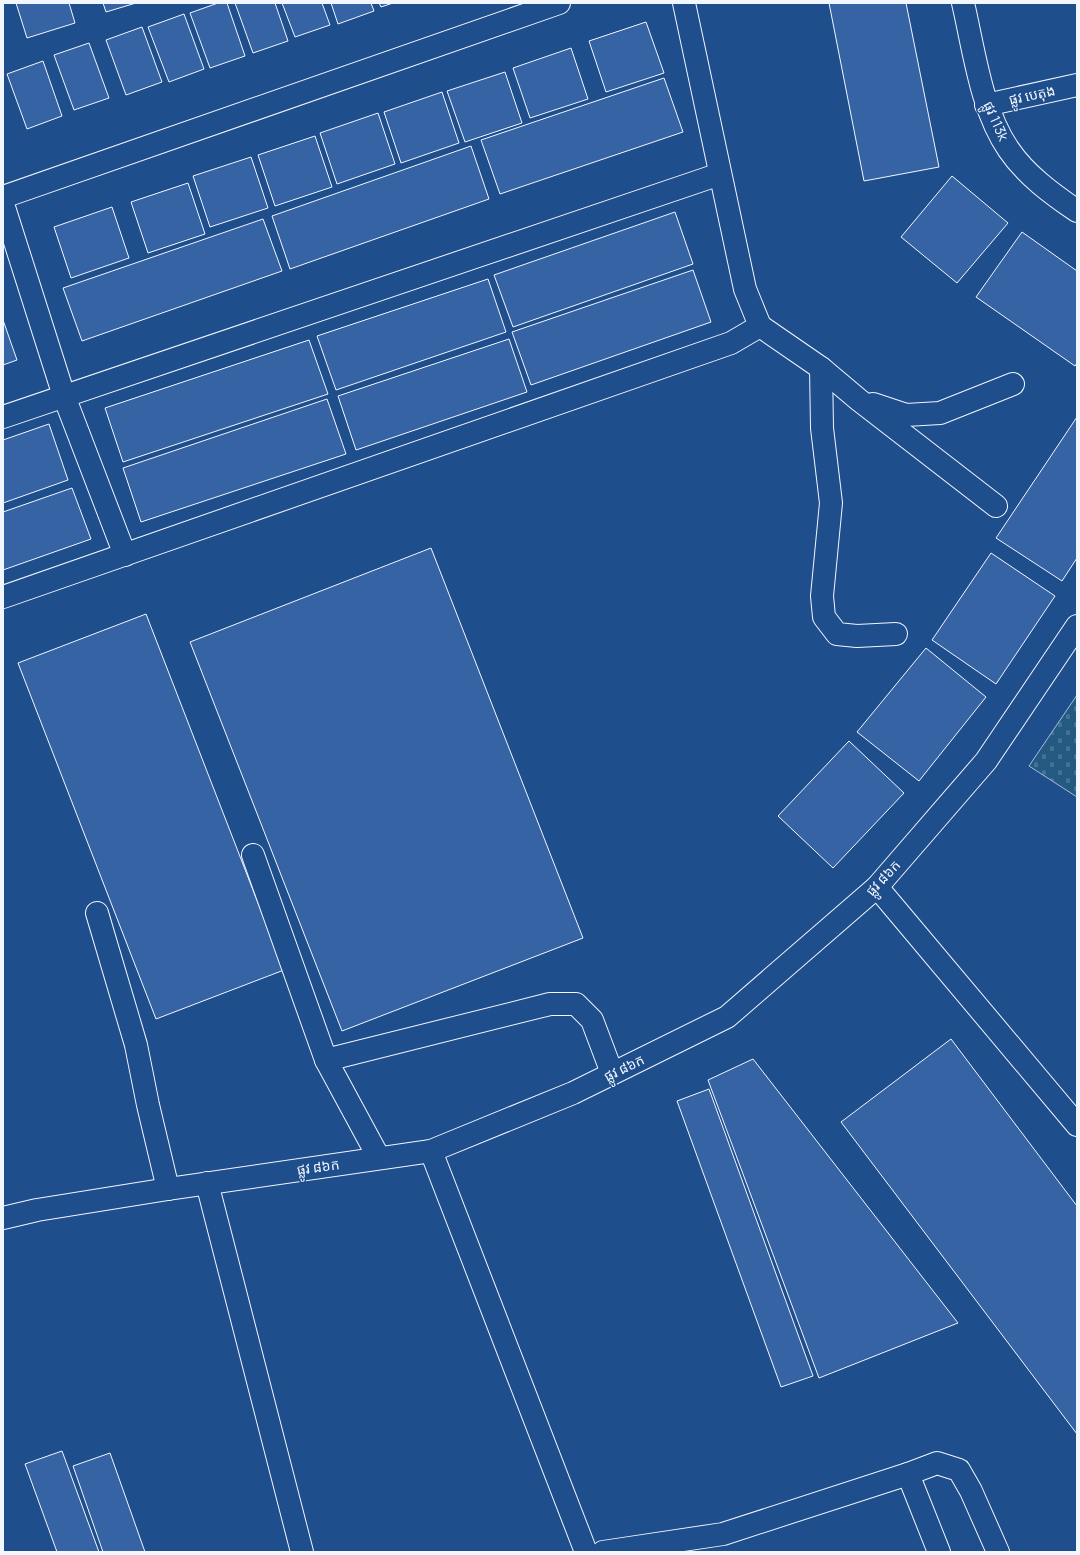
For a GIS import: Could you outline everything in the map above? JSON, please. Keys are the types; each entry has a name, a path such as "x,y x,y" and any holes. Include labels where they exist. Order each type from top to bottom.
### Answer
{"street":[{"path":"3,197 559,3"},
{"path":"684,3 745,289 760,326 821,368 859,400 996,506"},
{"name":"ផ្លូវ 113k","path":"963,3 986,105 995,126 1009,151 1029,173 1054,195 1077,210"},
{"name":"ផ្លូវ បេតុង","path":"986,105 1077,85"},
{"path":"3,417 720,174"},
{"path":"3,204 64,396 125,555"},
{"path":"3,597 731,343 760,326"},
{"path":"821,368 822,428 831,503 822,596 824,617 838,634 857,636 896,634"},
{"path":"859,400 906,415 940,413 1013,384"},
{"name":"ផ្លូវ ៨៦ក","path":"3,1218 38,1210 168,1189 431,1151 573,1093 727,1017 877,887 986,761 1077,626"},
{"path":"253,855 326,1060 379,1158"},
{"path":"877,887 1077,1126"},
{"path":"97,913 136,1045 148,1105 168,1189"},
{"path":"326,1060 550,1004 576,1004 592,1020 612,1073"},
{"path":"431,1151 586,1552"},
{"path":"207,1183 302,1552"},
{"path":"603,1552 723,1534 908,1474 937,1463 959,1470 971,1491 998,1552"},
{"path":"908,1474 939,1552"}],"green space":[{"path":"1077,695 1077,797 1029,766"}],"building":[{"path":"16,3 69,3 75,23 27,38"},
{"path":"103,3 136,3 106,12"},
{"path":"218,3 227,3 245,56 210,68 190,13"},
{"path":"235,3 275,3 288,41 253,53"},
{"path":"282,3 322,3 330,25 295,37"},
{"path":"331,3 371,3 374,11 338,24"},
{"path":"379,3 393,3 381,7"},
{"path":"829,3 906,3 939,167 864,181"},
{"path":"184,14 204,69 169,82 148,27"},
{"path":"646,22 664,73 606,92 589,41"},
{"path":"142,27 162,82 126,95 106,40"},
{"path":"89,43 109,98 74,110 54,55"},
{"path":"571,48 588,99 530,118 513,68"},
{"path":"43,61 62,116 27,129 7,74"},
{"path":"505,72 522,123 465,142 447,91"},
{"path":"664,78 683,132 500,194 481,140"},
{"path":"442,92 459,143 401,163 384,112"},
{"path":"378,113 395,164 337,184 320,133"},
{"path":"315,136 332,187 275,206 258,155"},
{"path":"471,146 489,199 290,269 272,216"},
{"path":"251,157 268,208 210,227 193,176"},
{"path":"952,176 1008,223 957,283 901,237"},
{"path":"188,183 205,234 148,253 131,202"},
{"path":"112,207 129,258 71,278 54,227"},
{"path":"675,212 693,264 513,327 494,275"},
{"path":"263,219 282,271 82,341 63,288"},
{"path":"1022,232 1077,271 1077,363 1075,366 976,297"},
{"path":"693,270 711,322 531,385 512,332"},
{"path":"488,279 506,332 336,390 317,336"},
{"path":"3,320 17,360 3,365"},
{"path":"509,339 527,392 356,450 338,396"},
{"path":"309,340 328,394 123,462 105,408"},
{"path":"327,399 346,454 141,522 123,468"},
{"path":"1077,417 1077,558 1062,581 996,538"},
{"path":"49,424 68,480 3,503 3,440"},
{"path":"72,488 91,539 3,570 3,512"},
{"path":"431,548 583,938 342,1031 190,642"},
{"path":"991,553 1055,596 996,684 932,640"},
{"path":"146,614 284,970 156,1019 18,663"},
{"path":"926,648 986,697 919,781 857,732"},
{"path":"849,741 904,793 833,868 778,816"},
{"path":"951,1039 1077,1206 1077,1434 841,1122"},
{"path":"753,1059 958,1323 819,1378 708,1080"},
{"path":"709,1089 813,1376 781,1387 677,1101"},
{"path":"62,1451 99,1552 57,1552 25,1464"},
{"path":"110,1453 145,1552 103,1552 73,1466"}]}
